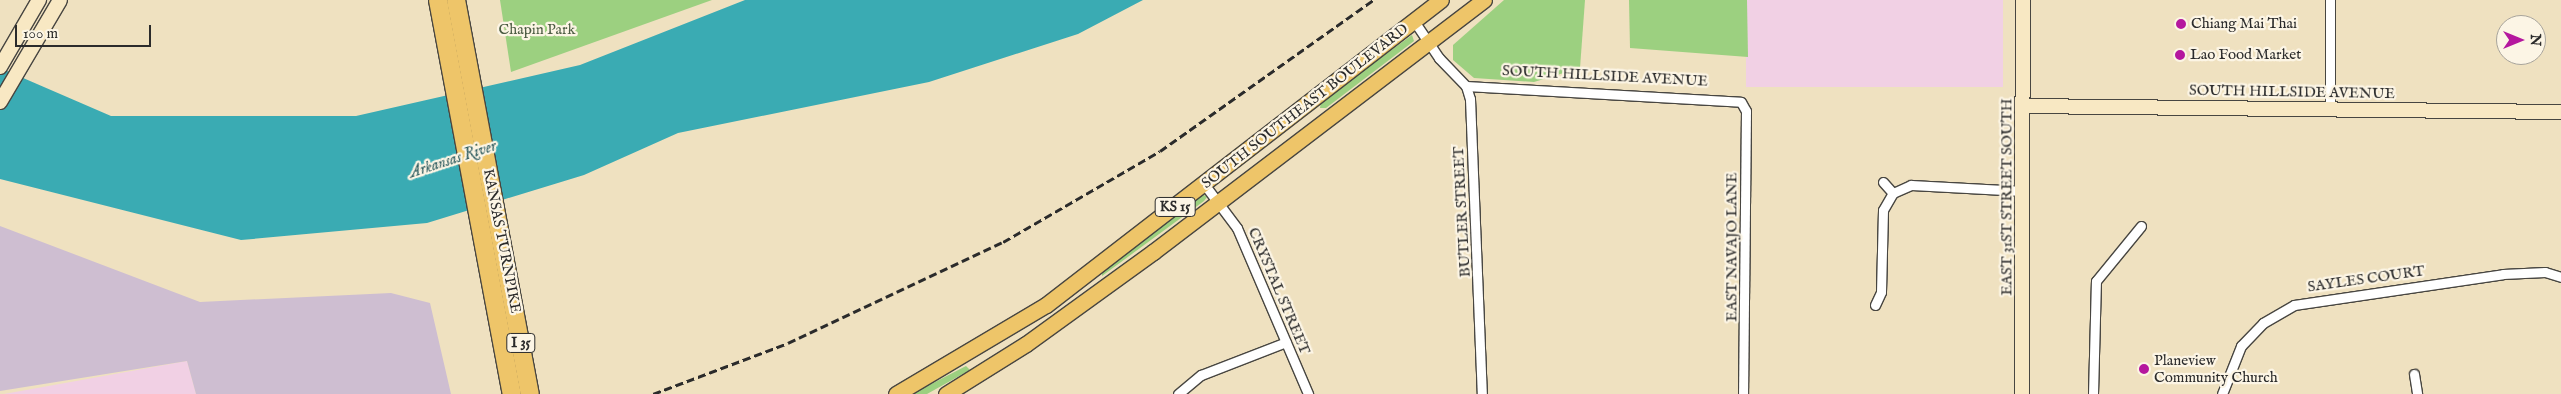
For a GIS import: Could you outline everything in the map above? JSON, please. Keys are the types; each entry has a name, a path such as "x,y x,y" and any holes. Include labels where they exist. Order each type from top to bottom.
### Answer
{"highway":[{"name":"KANSAS TURNPIKE","path":"438,0 512,394"},
{"name":"KANSAS TURNPIKE","path":"456,0 530,394"}],"main road":[{"path":"0,66 39,0"},
{"path":"0,102 60,0"},
{"name":"SOUTH SOUTHEAST BOULEVARD","path":"896,394 1046,304 1441,0"},
{"name":"SOUTH SOUTHEAST BOULEVARD","path":"946,394 1026,344 1220,203 1484,0"},
{"name":"EAST 31ST STREET SOUTH","path":"2022,394 2023,0"},
{"name":"SOUTH HILLSIDE AVENUE","path":"2023,106 2561,112"}],"street":[{"path":"2330,0 2330,109"},
{"path":"1414,21 1429,43 1466,86"},
{"name":"SOUTH HILLSIDE AVENUE","path":"1466,86 1741,102"},
{"name":"BUTLER STREET","path":"1466,86 1472,133 1482,394"},
{"name":"EAST NAVAJO LANE","path":"1741,102 1746,111 1743,394"},
{"path":"1883,182 1893,193"},
{"name":"CRYSTAL STREET","path":"1204,184 1237,228 1308,394"},
{"path":"1874,305 1881,292 1883,210 1893,193 1912,186 2023,191"},
{"path":"2093,394 2096,281 2141,226"},
{"name":"SAYLES COURT","path":"2222,394 2241,346 2263,323 2294,304 2503,274 2545,272 2561,277"},
{"path":"1178,394 1201,375 1286,342"},
{"path":"2414,374 2417,394"}],"shaded area":[{"path":"1746,0 2003,0 2003,87 1746,87"},
{"path":"0,226 200,302 391,293 430,303 451,394 196,394 187,361 0,391"},
{"path":"187,361 196,394 4,394"}],"green space":[{"name":"Chapin Park","path":"500,0 712,0 511,72"},
{"path":"1504,0 1585,0 1580,68 1534,82 1474,78 1453,60 1453,45"},
{"path":"1629,0 1747,0 1748,57 1630,48"},
{"path":"1412,35 1414,41 1326,108 1320,108 1321,101"},
{"path":"1201,193 1207,197 1204,201 1102,276 1102,270"},
{"path":"966,366 970,370 927,394 912,394"}],"water":[{"name":"Arkansas River","path":"745,0 1143,0 1078,34 929,82 678,133 584,175 427,223 241,240 0,179 0,68 111,116 356,116 580,65"}],"railway":[{"path":"653,394 788,343 1003,242 1160,151 1373,0"}],"place":[{"name":"Chiang Mai Thai","path":"2181,24"},
{"name":"Lao Food Market","path":"2180,55"},
{"name":"Planeview Community Church","path":"2144,369"}]}
